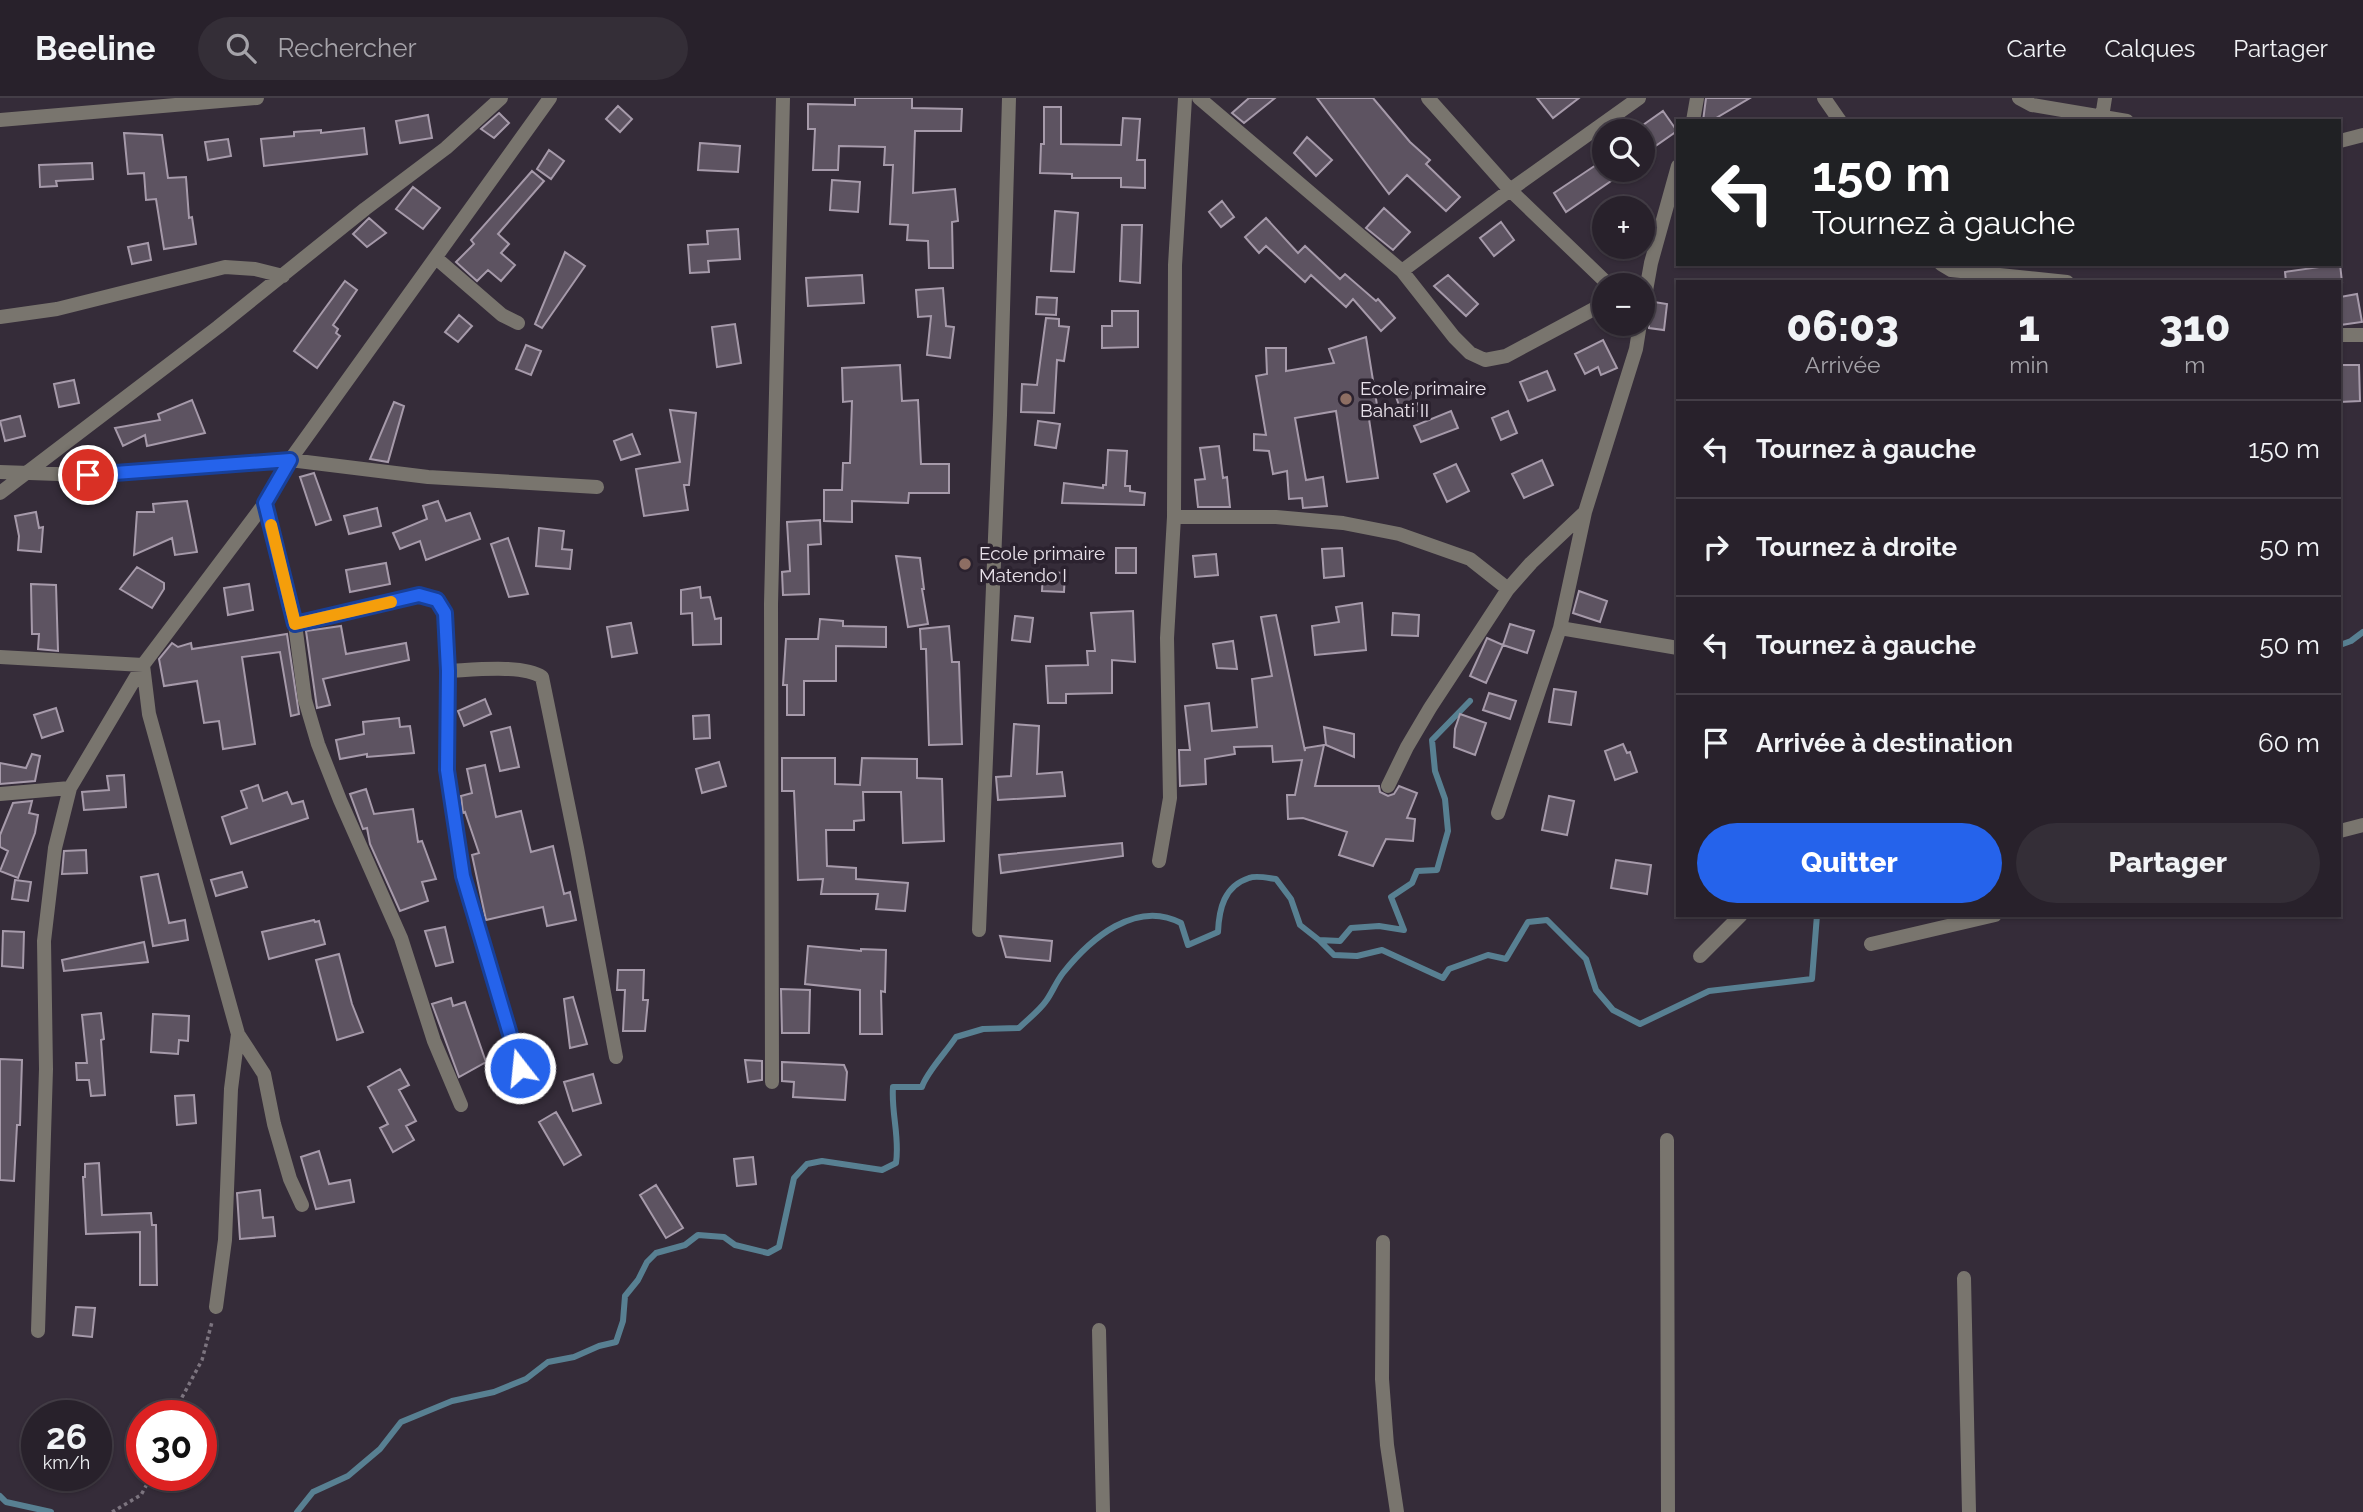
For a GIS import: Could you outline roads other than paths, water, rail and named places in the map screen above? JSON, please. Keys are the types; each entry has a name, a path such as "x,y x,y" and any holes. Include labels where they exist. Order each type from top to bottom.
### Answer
{"street":[{"path":"0,120 257,98"},
{"path":"0,493 446,148 501,98"},
{"path":"37,1331 46,1069 44,941 55,848 70,788 142,665 265,503 290,460 550,98"},
{"path":"772,1082 771,604 783,98"},
{"path":"979,930 1000,415 1009,98"},
{"path":"1159,861 1170,798 1167,638 1174,517 1175,264 1185,98"},
{"path":"1199,98 1402,271 1454,337 1470,353 1485,360 1506,356 1592,310"},
{"path":"1429,98 1510,190 1596,273"},
{"path":"1402,271 1623,102 1639,98"},
{"path":"1693,119 1697,98"},
{"path":"1825,98 1839,119"},
{"path":"2019,98 2032,105 2114,119"},
{"path":"2102,117 2105,98"},
{"path":"2341,141 2363,135"},
{"path":"1649,273 1676,173"},
{"path":"436,258 502,315 517,323"},
{"path":"1944,266 1951,270 2048,280"},
{"path":"0,317 57,309 225,267 254,269 283,276"},
{"path":"2341,335 2363,335"},
{"path":"1498,813 1560,628 1585,512 1638,336"},
{"path":"0,472 88,475 290,460 428,477 597,487"},
{"path":"265,503 295,624 306,700 318,744 401,938 435,1041 461,1105"},
{"path":"1388,786 1430,708 1508,589 1531,563 1585,512"},
{"path":"1174,517 1276,517 1343,523 1399,534 1470,559 1508,589"},
{"path":"295,624 419,595 437,600 445,613 448,671 447,770 463,876 528,1094"},
{"path":"1560,628 1676,648"},
{"path":"0,657 142,665"},
{"path":"142,665 149,714 238,1034 264,1074 274,1124 290,1179 302,1205"},
{"path":"448,671 519,670 542,677 616,1057"},
{"path":"0,794 70,788"},
{"path":"2341,831 2363,825"},
{"path":"1700,956 1739,917"},
{"path":"1871,943 1987,917"},
{"path":"216,1307 225,1240 231,1089 238,1034"},
{"path":"1667,1140 1668,1512"},
{"path":"1383,1242 1382,1379 1387,1445 1397,1512"},
{"path":"1964,1278 1969,1512"},
{"path":"1099,1330 1102,1512"}],"waterway":[{"path":"2341,645 2363,632"},
{"path":"297,1512 313,1492 348,1476 380,1449 401,1422 452,1401 494,1392 526,1379 548,1362 574,1357 616,1342 623,1321 625,1296 656,1253 685,1245 698,1235 724,1237 735,1245 768,1253 779,1247 794,1178 807,1164 822,1161 882,1170 896,1163 893,1087 922,1087 956,1037 983,1029 1019,1028 1043,1005 1061,976 1086,947 1115,926 1147,916 1164,917 1181,923 1188,945 1218,932 1224,899 1228,893 1241,882 1259,877 1276,879 1291,899 1300,925 1319,940 1340,941 1351,928 1379,926 1404,930 1391,897 1412,883 1417,871 1437,870 1448,831 1445,799 1435,771 1432,740 1470,701"},
{"path":"1319,940 1334,955 1357,956 1382,950 1443,978 1449,969 1488,955 1506,959 1528,922 1547,920 1586,959 1596,990 1613,1010 1640,1024 1709,991 1812,979 1817,917"},
{"path":"0,1496 6,1502 51,1512"}],"place":[{"name":"Ecole primaire Bahati II","path":"1346,399"},
{"name":"Ecole primaire Matendo I","path":"965,564"}]}
